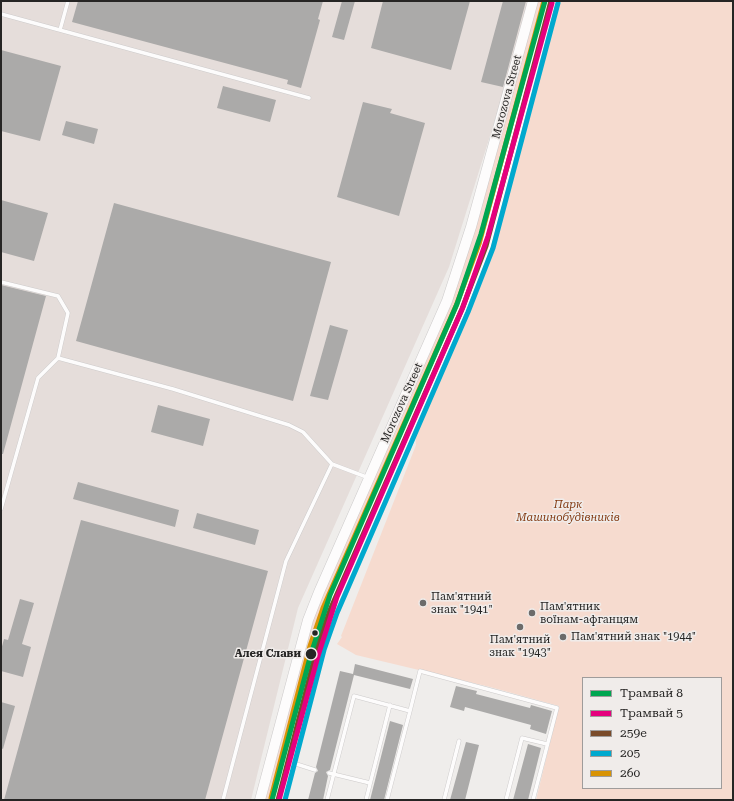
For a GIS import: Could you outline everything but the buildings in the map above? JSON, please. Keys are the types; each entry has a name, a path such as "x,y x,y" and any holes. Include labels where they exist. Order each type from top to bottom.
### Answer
{"main road":[{"name":"Morozova Street","path":"260,800 308,620 325,577 447,301 471,227 533,1"},
{"name":"Morozova Street","path":"278,800 317,648 330,610 462,309 486,246 551,1"}],"lane":[{"path":"60,30 68,1"},
{"path":"1,14 309,98"},
{"path":"1,282 58,296 68,313 58,358 38,378 1,509"},
{"path":"58,358 174,389 289,424 303,432 332,464 369,478"},
{"path":"223,800 286,561 332,464"},
{"path":"387,800 420,671 557,708 533,800"},
{"path":"327,800 354,696 410,711"},
{"path":"366,800 390,706"},
{"path":"506,800 522,738 547,744"},
{"path":"444,800 459,741"},
{"path":"288,761 315,770"},
{"path":"329,773 370,783"}],"shaded area":[{"path":"1,1 529,1 505,88 449,267 298,608 251,800 1,800"}],"green space":[{"path":"536,1 547,1 478,251 457,310 332,598 275,800 264,800 312,620 448,306"},
{"name":"Парк Машинобудівників","path":"555,1 733,1 733,800 536,800 559,706 490,687 356,655 337,644 342,637 341,636 416,445 415,431 427,398 458,335 482,277 491,260 493,237"}],"tram line":[{"name":"8","path":"272,800 311,654 330,595 457,304 481,234 545,1"},
{"name":"5","path":"279,800 318,656 337,597 463,307 488,236 552,3"}],"transit line":[{"name":"260","path":"271,798 310,646 323,608 456,306 479,244 544,1"},
{"name":"259е","path":"278,800 317,648 330,610 462,309 486,246 551,1"},
{"name":"205","path":"285,800 324,650 337,613 468,312 493,248 558,3"}],"place":[{"name":"Пам'ятний знак \"1941\"","path":"423,603"},
{"name":"Пам'ятник воїнам-афганцям","path":"532,613"},
{"name":"Пам'ятний знак \"1943\"","path":"520,627"},
{"name":"Пам'ятний знак \"1944\"","path":"563,637"},
{"name":"Алея Слави","path":"311,654"}]}
